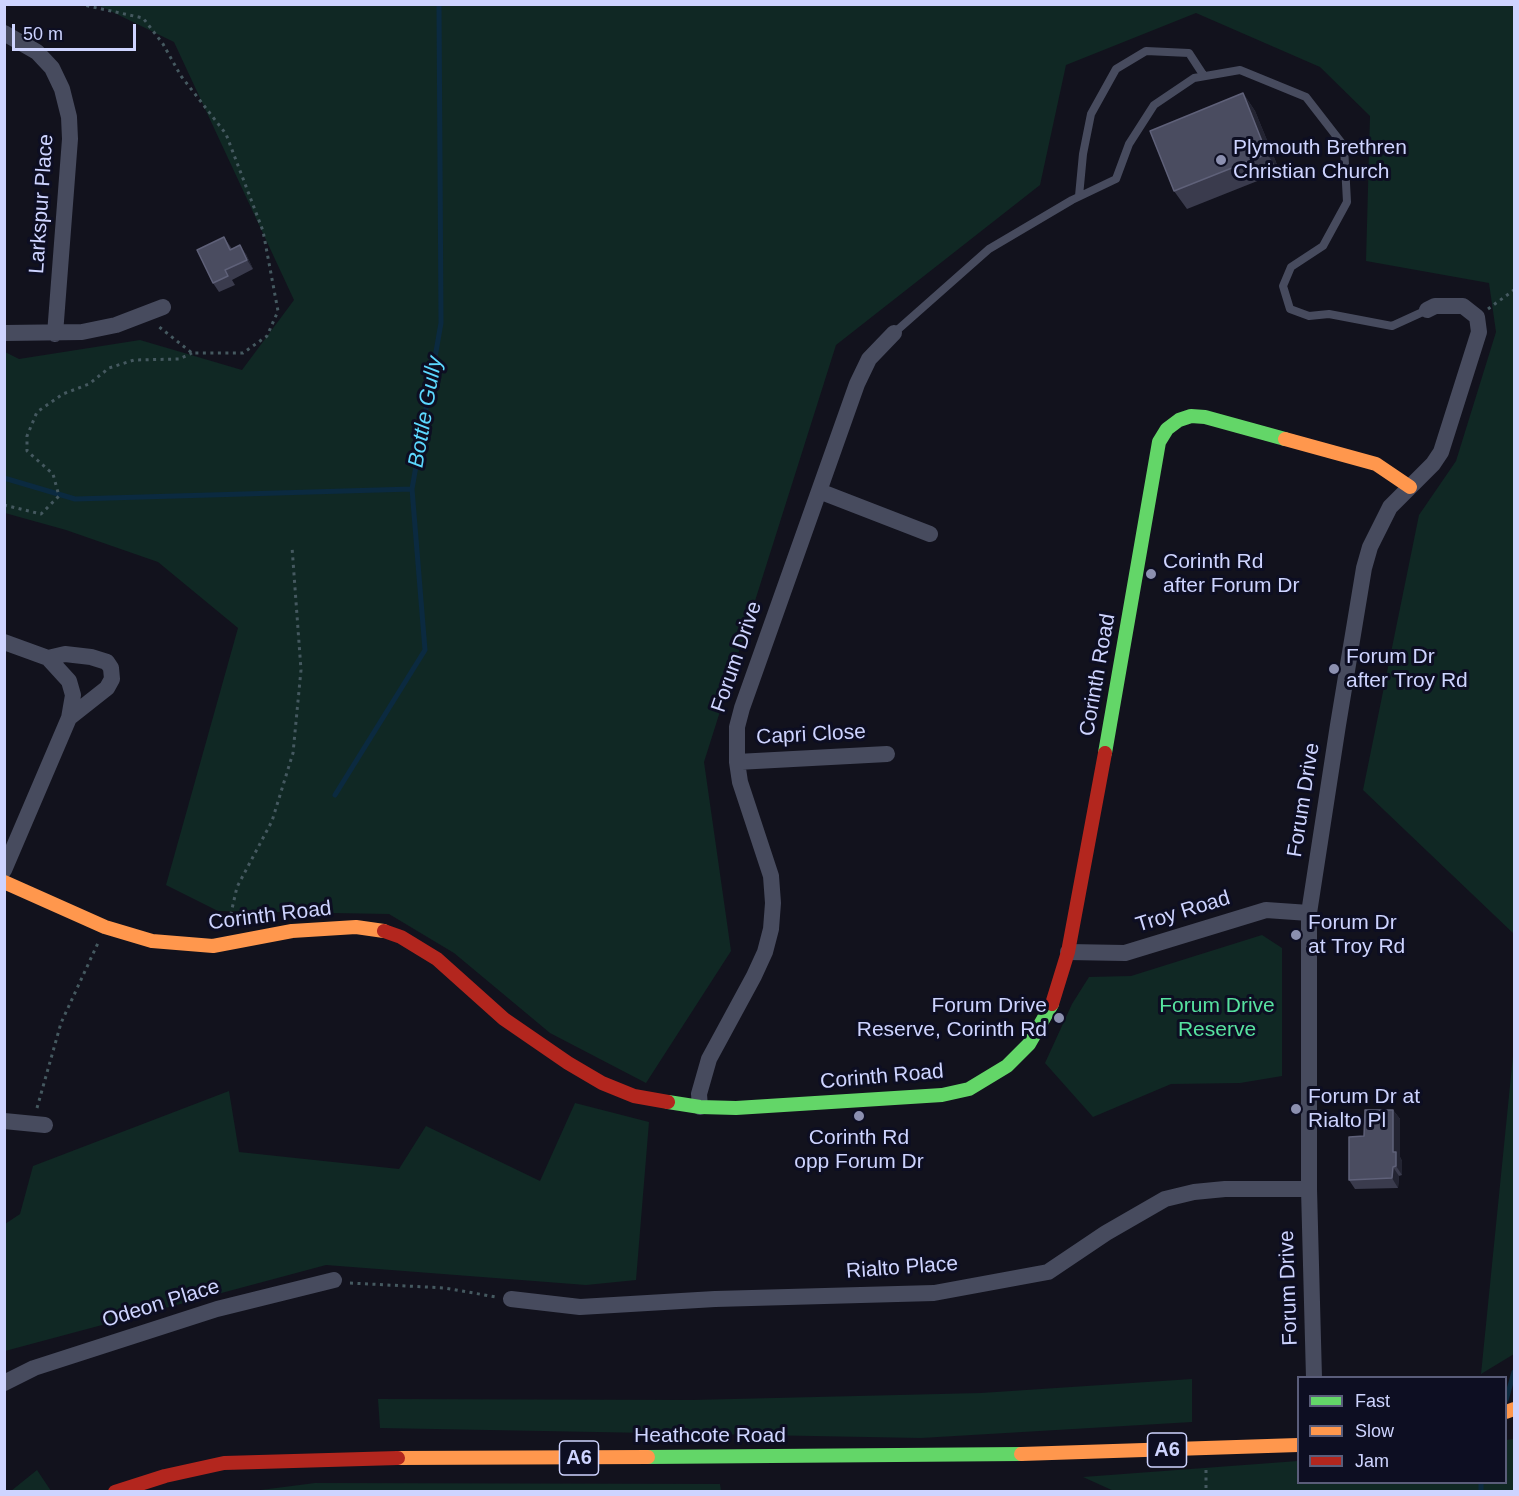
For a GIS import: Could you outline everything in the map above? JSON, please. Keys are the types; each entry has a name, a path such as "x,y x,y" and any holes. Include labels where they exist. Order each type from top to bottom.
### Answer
{"main road":[{"name":"Corinth Road","path":"4,882 125,935 179,945 213,946 292,931 356,927 381,930 401,937 437,959 504,1019 602,1083 634,1096 700,1107 806,1105 942,1095 969,1089 1007,1066 1029,1044 1047,1016 1068,952 1137,579 1154,463 1159,442 1167,429 1179,420 1191,416 1205,417 1376,464 1410,487"},
{"name":"Heathcote Road","path":"120,1491 165,1476 224,1463 318,1459 1036,1454 1297,1445"}],"street":[{"name":"Larkspur Place","path":"4,33 37,52 52,68 62,89 69,117 70,139 55,334"},
{"path":"1427,310 1435,306 1463,306 1477,317"},
{"path":"4,333 55,334 116,325 163,307"},
{"name":"Forum Drive","path":"1314,1376 1309,1189 1310,912 1364,568 1380,525 1390,507 1433,464 1441,452 1479,332 1477,317"},
{"name":"Forum Drive","path":"700,1107 699,1094 709,1059 754,976 765,952 771,929 771,876 740,782 737,762 736,736 742,708 862,371 869,359 894,333"},
{"path":"819,491 930,534"},
{"path":"4,642 48,658 69,681 73,695 69,718 4,870"},
{"path":"48,658 65,654 91,657 107,662 111,668 112,679 107,688 69,718"},
{"name":"Capri Close","path":"737,762 887,754"},
{"name":"Troy Road","path":"1068,952 1125,953 1266,910 1310,912"},
{"path":"4,1122 39,1125"},
{"name":"Rialto Place","path":"511,1299 580,1307 715,1299 934,1293 1048,1272 1106,1233 1165,1199 1194,1192 1225,1189 1309,1189"},
{"name":"Odeon Place","path":"4,1383 34,1368 218,1309 334,1280"}],"lane":[{"path":"1079,196 1083,154 1091,114 1116,69 1146,51 1189,53 1204,76"},
{"path":"894,333 989,249 1079,196 1116,179 1130,144 1154,105 1194,78 1240,70 1306,97 1344,146 1347,202 1323,246 1291,267 1283,286 1290,309 1310,316 1329,314 1392,327 1427,310"}],"path":[{"path":"4,505 41,514 59,496 53,474 27,451 27,436 37,412 63,394 89,384 109,368 134,360 179,358 192,353 243,353 267,336 278,311 263,231 226,134 181,76 163,44 143,18 79,4"},
{"path":"1477,317 1515,290"},
{"path":"142,315 192,353"},
{"path":"224,944 237,887 272,821 293,753 301,670 292,547"},
{"path":"39,1125 61,1023 98,942"},
{"path":"334,1280 359,1285 446,1288 511,1299"}],"green space":[{"path":"98,5 1514,5 1514,934 1363,790 1419,515 1456,461 1496,332 1489,283 1366,261 1370,116 1320,67 1196,13 1066,65 1040,185 836,345 704,762 731,951 646,1083 550,1033 454,953 389,914 218,911 166,885 238,628 158,562 66,530 5,513 5,352 19,359 140,340 242,370 294,300 174,42"},
{"name":"Forum Drive Reserve","path":"1262,935 1282,948 1282,1076 1240,1083 1171,1084 1093,1117 1045,1063 1072,1004 1089,977 1131,976"},
{"path":"1514,1046 1514,1354 1481,1374"},
{"path":"229,1091 239,1152 399,1169 426,1126 540,1181 575,1103 649,1122 636,1280 586,1285 326,1265 5,1351 5,1224 20,1214 33,1166"},
{"path":"1192,1379 1192,1422 921,1438 380,1428 378,1399 692,1400 981,1393"},
{"path":"1514,1439 1514,1491 1116,1492 1083,1477 1297,1461 1297,1484 1507,1484 1507,1440"},
{"path":"37,1470 51,1491 11,1491"},
{"path":"315,1483 720,1484 721,1491 253,1491"}],"building":[{"name":"Plymouth Brethren Christian Church","path":"1243,93 1267,154 1174,191 1150,131"},
{"path":"224,237 230,250 240,245 247,260 225,270 228,276 213,283 197,250"},
{"path":"1365,1110 1393,1110 1393,1152 1396,1152 1396,1166 1393,1167 1392,1178 1349,1180 1349,1137 1364,1136"}],"waterway":[{"name":"Bottle Gully","path":"335,795 425,650 412,489 441,323 439,4"},
{"path":"4,478 75,499 412,489"},
{"path":"1507,1396 1514,1372"},
{"path":"1481,1484 1481,1492"}],"traffic: fast":[{"path":"1105,753 1159,442 1167,429 1179,420 1191,416 1205,417 1285,439"},
{"path":"668,1102 700,1107 736,1108 942,1095 969,1089 1007,1066 1029,1044 1052,1004"},
{"path":"648,1457 1021,1454"}],"traffic: slow":[{"path":"1285,439 1376,464 1410,487"},
{"path":"4,882 105,927 152,941 213,946 292,931 356,927 384,931"},
{"path":"1507,1412 1514,1409"},
{"path":"1021,1454 1297,1445"},
{"path":"398,1458 648,1457"}],"traffic: jam":[{"path":"1052,1004 1068,952 1105,753"},
{"path":"384,931 401,937 437,959 504,1019 568,1063 602,1083 634,1096 668,1102"},
{"path":"115,1492 165,1476 224,1463 398,1458"}],"place":[{"name":"Plymouth Brethren Christian Church","path":"1221,160"},
{"name":"Corinth Rd after Forum Dr","path":"1151,574"},
{"name":"Forum Dr after Troy Rd","path":"1334,669"},
{"name":"Forum Dr at Troy Rd","path":"1296,935"},
{"name":"Forum Drive Reserve, Corinth Rd","path":"1059,1018"},
{"name":"Forum Dr at Rialto Pl","path":"1296,1109"},
{"name":"Corinth Rd opp Forum Dr","path":"859,1116"}]}
